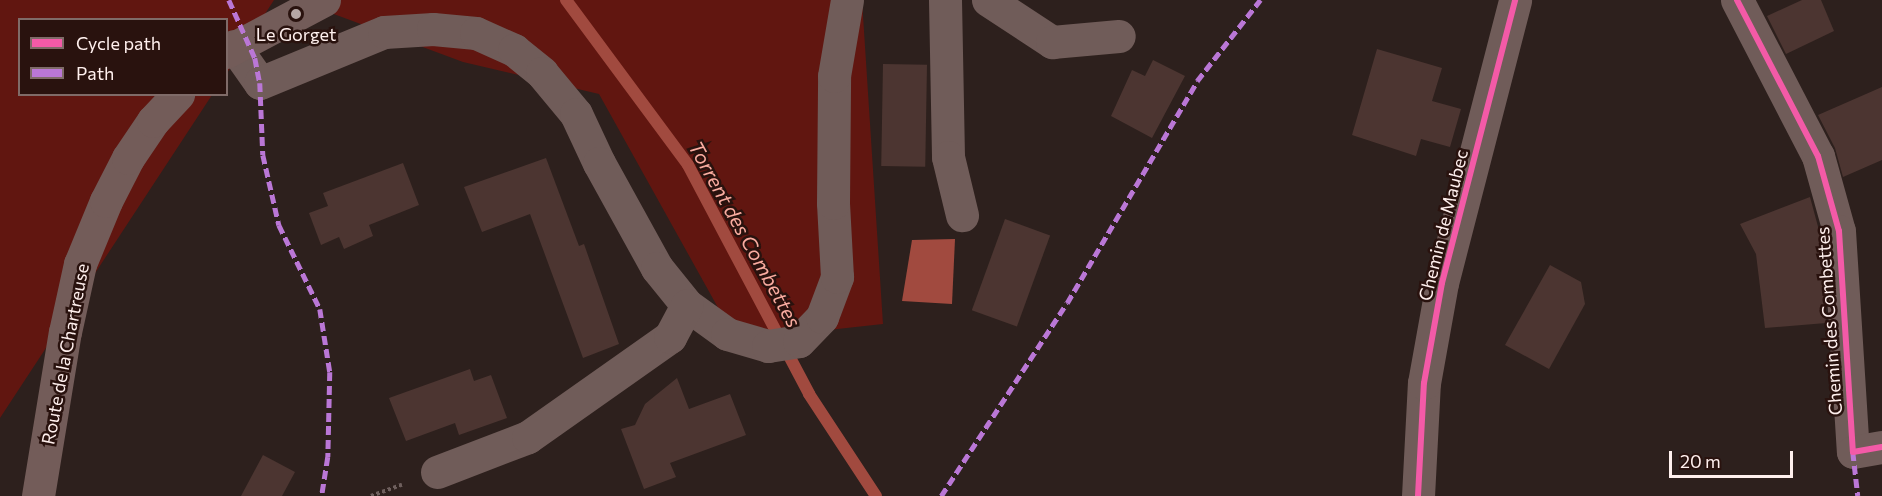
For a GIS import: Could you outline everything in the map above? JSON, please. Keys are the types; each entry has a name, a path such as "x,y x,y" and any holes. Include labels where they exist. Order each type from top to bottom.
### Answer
{"main road":[{"path":"230,49 324,0"},
{"name":"Route de la Chartreuse","path":"38,496 65,332 80,264 106,201 128,158 153,121 176,96"}],"street":[{"path":"230,49 260,83 384,32 433,29 476,33 513,50 542,73 576,114 599,163 657,268 687,305 727,334 784,344 822,317 837,277 834,203 834,76 847,0"},
{"path":"945,0 948,157 962,215"},
{"path":"988,0 1052,42 1119,36"},
{"name":"Chemin de Maubec","path":"1419,496 1424,383 1442,283 1515,0"},
{"name":"Chemin des Combettes","path":"1737,0 1818,156 1839,231 1853,452 1882,447"},
{"path":"438,472 528,437 670,337 687,305"}],"shaded area":[{"path":"0,0 274,0 228,71 228,18 18,18 18,96 211,96 0,418"},
{"path":"296,0 862,0 883,324 736,340 599,94 463,62"},
{"path":"955,239 952,304 902,301 912,240"}],"building":[{"path":"1802,0 1821,0 1834,31 1786,54 1767,16"},
{"path":"1377,49 1442,68 1432,101 1461,109 1450,147 1421,139 1416,156 1352,135"},
{"path":"1153,60 1185,76 1152,138 1111,116 1132,70 1145,76"},
{"path":"883,64 927,65 925,167 881,166"},
{"path":"1882,87 1882,160 1843,177 1835,148 1818,115"},
{"path":"546,158 579,246 584,244 619,344 583,358 530,214 482,232 464,187"},
{"path":"403,163 419,205 369,225 373,236 344,249 339,237 321,245 309,213 328,206 323,193"},
{"path":"1810,197 1820,234 1826,323 1765,328 1756,254 1740,224"},
{"path":"1005,219 1050,235 1017,327 972,310"},
{"path":"1550,265 1581,282 1585,304 1549,369 1505,345"},
{"path":"470,369 474,381 491,375 507,418 459,435 455,423 406,441 389,398"},
{"path":"677,378 689,409 730,394 746,435 670,463 676,477 644,489 621,429 635,425 645,404"},
{"path":"263,455 295,472 282,496 241,496"}],"waterway":[{"name":"Torrent des Combettes","path":"566,0 688,165 809,394 876,496"}],"marked path":[{"path":"229,0 255,58 260,83 263,155 279,225 320,309 330,372 328,457 322,496"},
{"path":"941,496 1067,303 1197,81 1260,0"},
{"path":"1853,452 1858,496"}],"cycle path":[{"path":"1418,496 1424,383 1442,283 1515,0"},
{"path":"1737,0 1818,156 1839,231 1853,452 1882,447"}],"place":[{"name":"Le Gorget","path":"296,14"}]}
